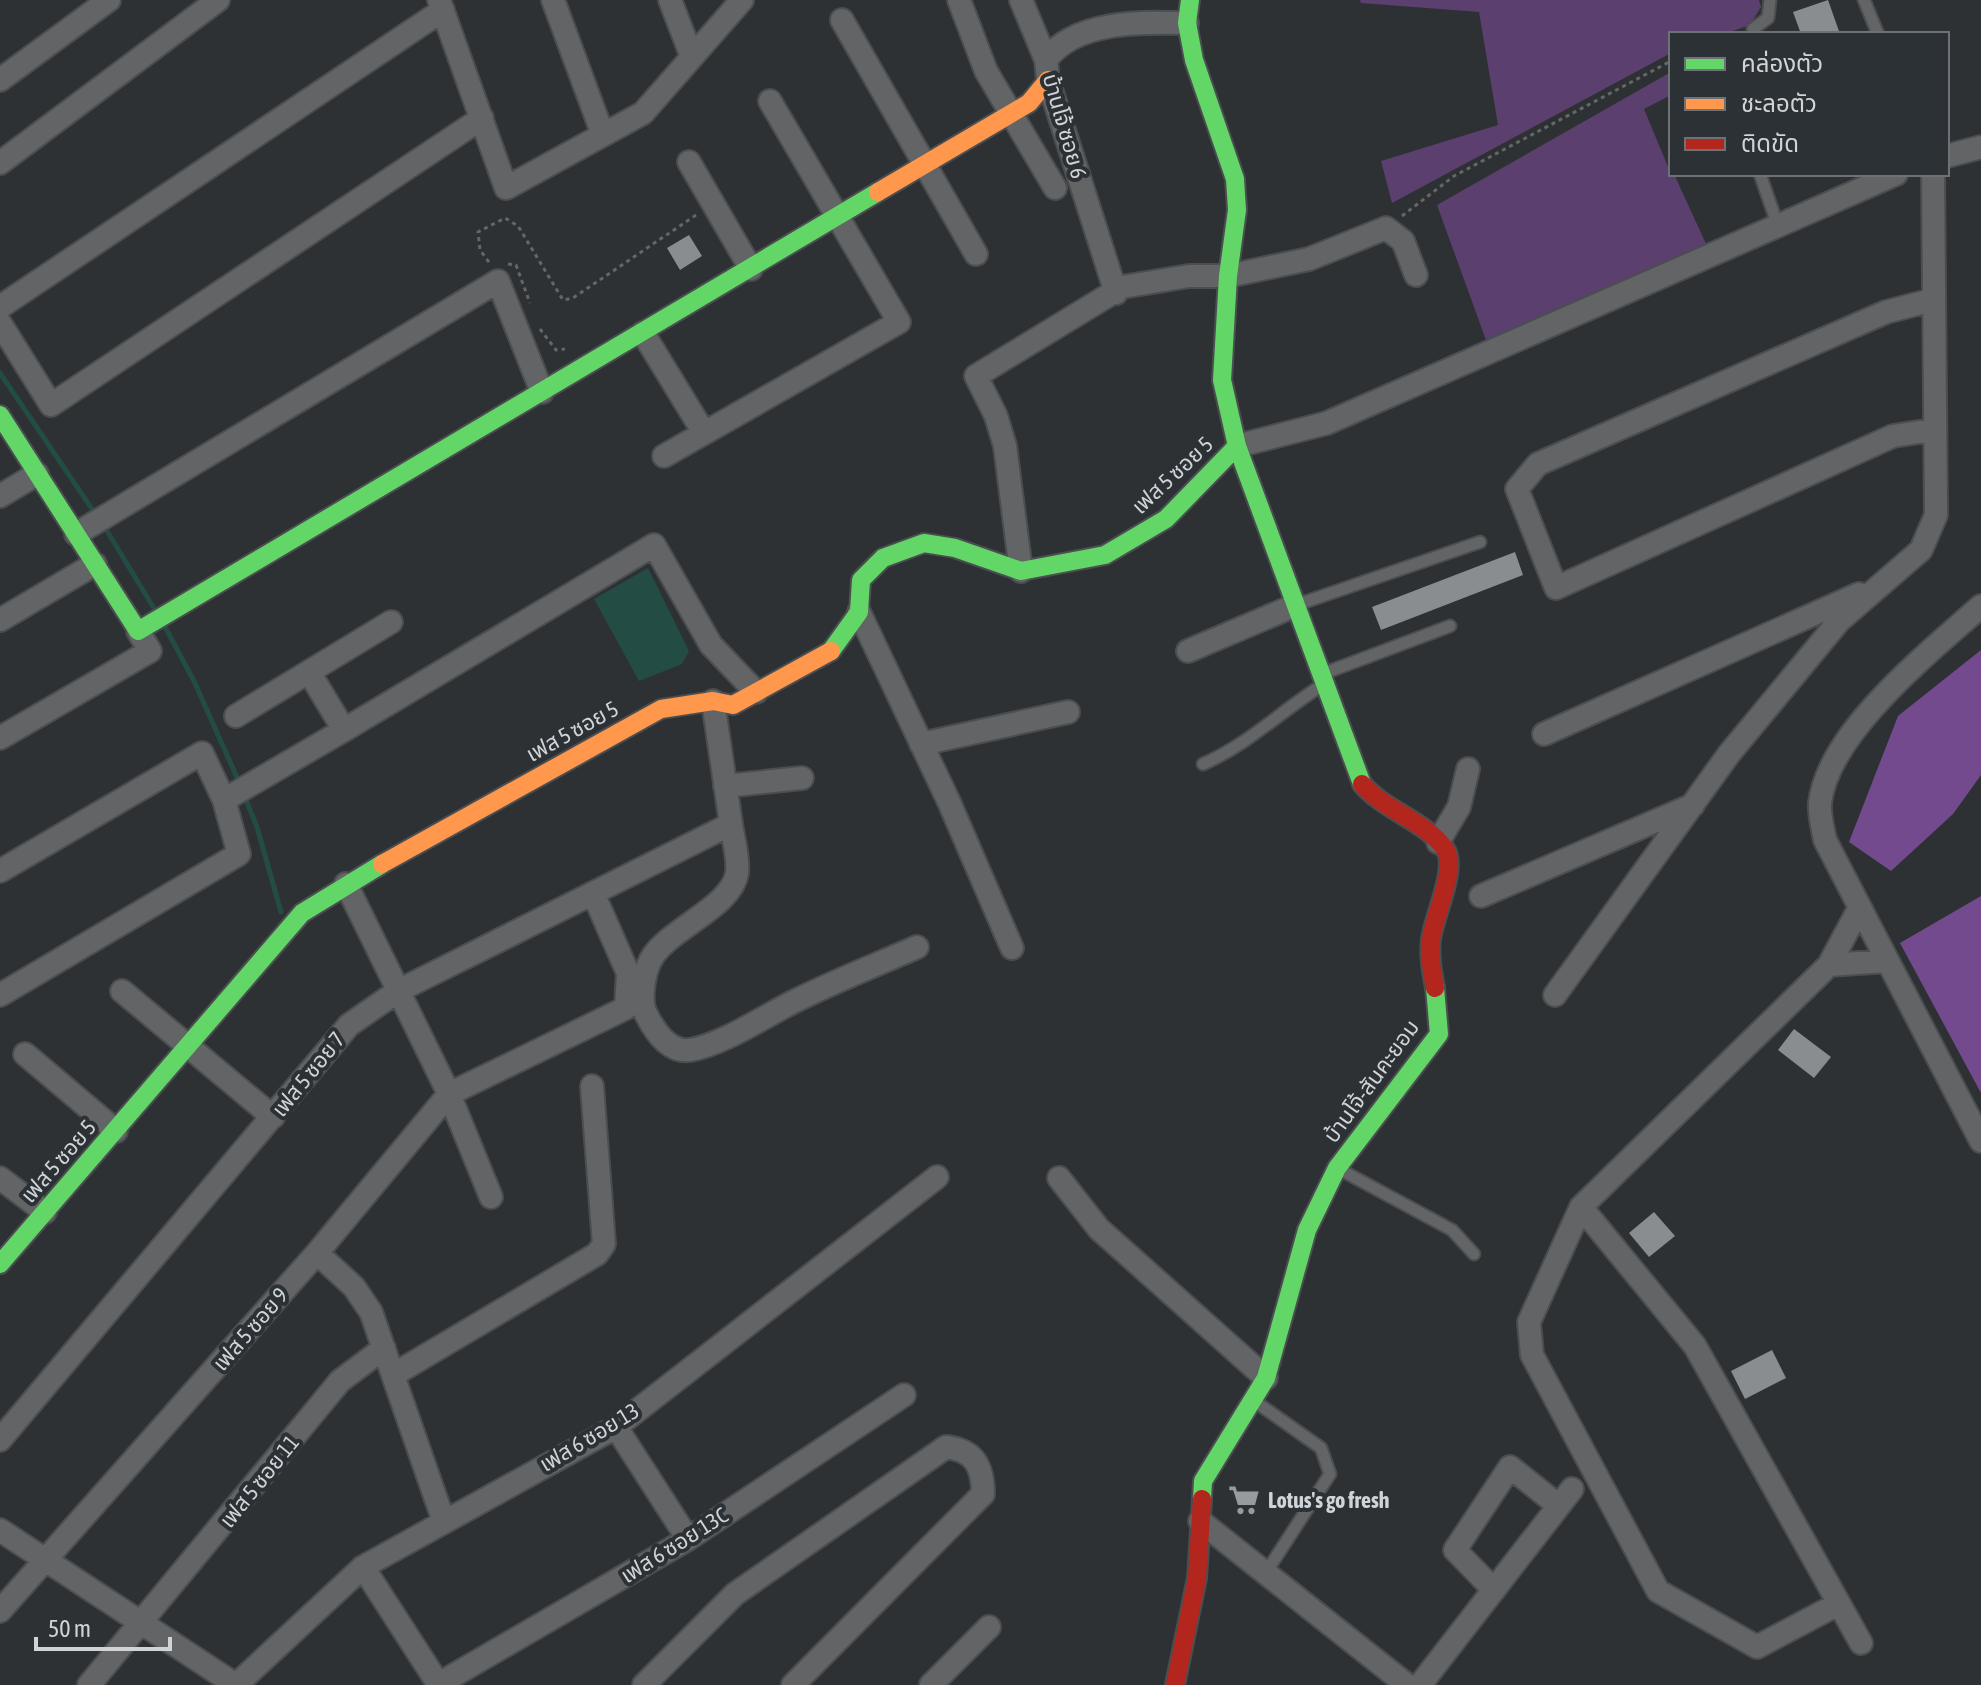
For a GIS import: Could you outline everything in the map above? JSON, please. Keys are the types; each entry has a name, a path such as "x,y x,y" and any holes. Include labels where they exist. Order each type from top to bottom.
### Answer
{"street":[{"path":"0,80 109,0"},
{"path":"0,163 218,0"},
{"path":"553,0 603,135"},
{"path":"670,0 692,57"},
{"path":"0,307 441,5 506,188 643,113 742,0"},
{"path":"959,0 986,71 1055,188"},
{"path":"145,627 1029,103 1047,70 1021,0"},
{"path":"1190,0 1187,23 1194,60 1235,179 1237,210 1228,276 1222,380 1237,446 1362,785 1373,800 1438,842 1459,807 1468,769"},
{"path":"842,20 976,254"},
{"name":"บ้านโจ้ ซอย 6","path":"1116,293 1047,70 1058,44 1102,28 1151,22 1187,23"},
{"path":"664,456 899,322 770,101"},
{"path":"0,323 51,405 482,118"},
{"path":"1949,155 1981,147"},
{"path":"689,162 751,269"},
{"path":"1237,446 1327,423 1892,176"},
{"path":"1555,995 1729,754 1839,621 1889,581 1921,550 1936,515 1932,430 1933,176"},
{"path":"1021,571 1005,446 996,416 976,376 1116,293 1144,281 1228,276 1309,259 1386,228 1403,241 1416,275"},
{"path":"90,525 498,281 542,392"},
{"path":"1932,300 1886,312 1538,464 1517,489 1556,588 1893,436 1932,430"},
{"path":"643,333 704,433"},
{"path":"0,415 37,474 90,525 95,564 145,627 150,651 0,738"},
{"name":"เฟส 5 ซอย 5","path":"0,1264 302,913 346,884 661,709 713,701 733,705 829,653 859,612 861,580 883,558 924,543 955,548 1021,571 1105,555 1137,539 1166,519 1237,446"},
{"path":"0,496 37,474"},
{"path":"224,800 654,545 711,645 756,692"},
{"path":"0,620 95,564"},
{"path":"1544,734 1889,581"},
{"path":"1188,651 1296,605"},
{"path":"1981,606 1908,672 1841,745 1820,803 1825,840 1981,1141"},
{"path":"859,612 1012,948"},
{"path":"236,716 391,622"},
{"path":"309,672 344,730"},
{"path":"713,701 738,872 732,889 719,902 671,935 651,959 642,1007 655,1032 676,1048 689,1050 917,947"},
{"path":"921,744 1068,712"},
{"path":"0,871 202,753 224,800 239,854 0,995"},
{"path":"725,786 802,778"},
{"path":"1481,896 1693,805"},
{"name":"เฟส 5 ซอย 7","path":"0,1440 349,1025 398,991 731,824"},
{"name":"บ้านโจ้-สันคะยอม","path":"1175,1685 1197,1578 1203,1481 1266,1378 1307,1230 1337,1168 1439,1034 1443,1012 1431,966 1436,909 1451,868 1447,851 1438,842"},
{"path":"346,884 449,1094 491,1197"},
{"path":"449,1094 626,1008 628,973 593,893"},
{"path":"1838,1604 1757,1647 1658,1591 1532,1355 1529,1322 1581,1207 1829,965 1859,909"},
{"path":"1829,965 1887,961"},
{"path":"122,991 273,1117"},
{"path":"25,1054 116,1131"},
{"path":"393,1375 597,1254 604,1244 592,1086"},
{"name":"เฟส 5 ซอย 9","path":"0,1611 317,1253 449,1094"},
{"name":"เฟส 6 ซอย 13","path":"236,1685 363,1567 443,1519 616,1427 937,1177"},
{"path":"0,1178 45,1212"},
{"path":"1059,1178 1099,1229 1266,1378"},
{"path":"1581,1207 1695,1346 1861,1643"},
{"path":"317,1253 354,1287 371,1312 443,1519"},
{"name":"เฟส 5 ซอย 11","path":"89,1685 340,1381 384,1348"},
{"name":"เฟส 6 ซอย 13C","path":"438,1685 688,1539 904,1395"},
{"path":"616,1427 688,1539"},
{"path":"656,1681 735,1594 946,1447 964,1449 977,1462 983,1475 983,1494 793,1685"},
{"path":"1420,1685 1494,1590 1565,1498 1510,1467 1455,1550 1494,1590"},
{"path":"1200,1521 1407,1685"},
{"path":"0,1530 236,1685"},
{"path":"363,1567 438,1685"},
{"path":"931,1685 989,1627"}],"lane":[{"path":"1753,29 1768,18 1770,0"},
{"path":"1864,0 1877,32"},
{"path":"1761,176 1778,228"},
{"path":"1296,605 1480,542"},
{"path":"1203,764 1251,740 1285,708 1323,679 1450,626"},
{"path":"1337,1168 1452,1230 1474,1254"},
{"path":"1253,1400 1321,1448 1330,1474 1265,1574"}],"path":[{"path":"1386,228 1454,176 1669,62"},
{"path":"532,309 516,265 490,262 480,250 478,232 505,218 518,226 563,300 573,298 713,204"},
{"path":"538,323 556,350 574,345"}],"shaded area":[{"path":"1360,0 1759,0 1761,7 1750,25 1730,32 1669,32 1669,54 1392,203 1381,161 1498,125 1479,12 1361,3"},
{"path":"1669,73 1669,96 1644,109 1669,176 1675,176 1707,246 1486,340 1437,205"},
{"path":"648,568 689,651 682,664 639,681 594,599"},
{"path":"1981,650 1981,775 1953,814 1891,871 1849,842 1898,716"},
{"path":"1981,896 1981,1093 1900,943"}],"building":[{"path":"1828,0 1839,32 1800,32 1793,12"},
{"path":"689,235 702,256 680,270 667,248"},
{"path":"1515,552 1523,575 1381,630 1372,607"},
{"path":"1794,1029 1831,1057 1814,1078 1778,1050"},
{"path":"1654,1212 1675,1236 1649,1257 1629,1233"},
{"path":"1772,1350 1786,1378 1745,1399 1731,1371"}],"waterway":[{"path":"0,373 96,515"},
{"path":"104,526 155,610"},
{"path":"164,625 194,681 239,782"},
{"path":"244,795 257,827 281,912"}],"traffic: fast":[{"path":"1190,0 1187,23 1194,60 1235,179 1237,210 1228,276 1222,380 1237,446 1362,784"},
{"path":"0,415 138,631 878,192"},
{"path":"831,651 859,612 861,580 883,558 924,543 955,548 1021,571 1105,555 1166,519 1237,446"},
{"path":"0,1264 302,913 382,864"},
{"path":"1202,1499 1203,1481 1266,1378 1307,1230 1337,1168 1439,1034 1435,988"}],"traffic: slow":[{"path":"878,192 1029,103 1048,80"},
{"path":"382,864 661,709 713,701 733,705 831,651"}],"traffic: jam":[{"path":"1362,784 1426,830 1445,849 1448,857 1447,879 1431,939 1435,988"},
{"path":"1175,1685 1197,1578 1202,1499"}],"place":[{"name":"Lotus's go fresh","path":"1244,1500"}]}
